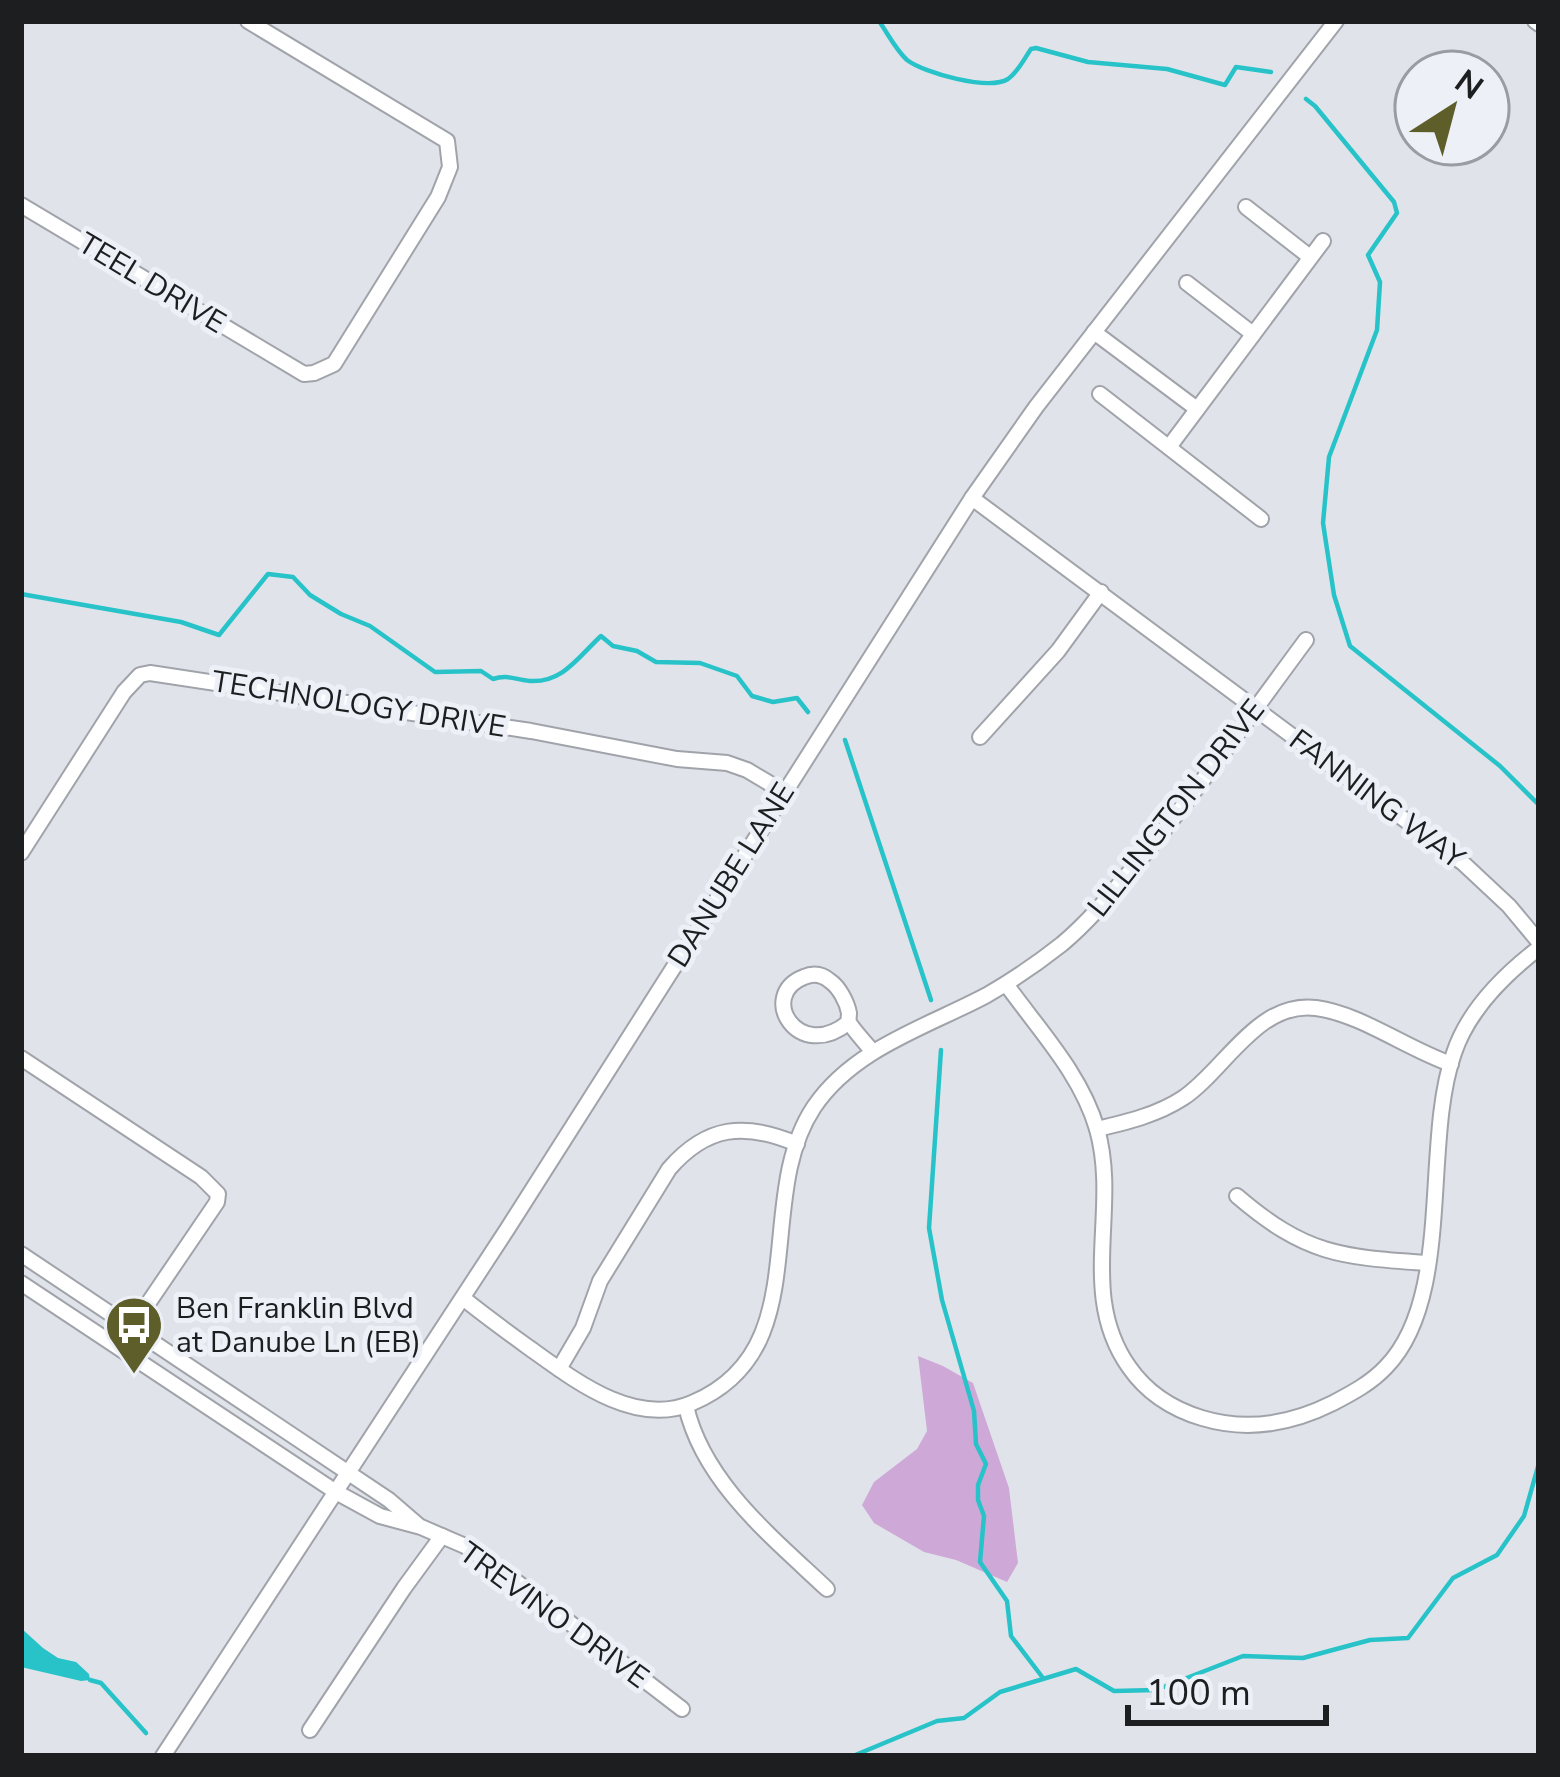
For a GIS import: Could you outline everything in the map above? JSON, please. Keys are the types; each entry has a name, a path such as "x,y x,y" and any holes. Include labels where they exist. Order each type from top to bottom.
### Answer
{"street":[{"name":"TEEL DRIVE","path":"21,205 304,374 334,364 438,197 450,166 447,141 248,21"},
{"name":"DANUBE LANE","path":"163,1756 463,1298 972,498 1036,407 1336,21"},
{"path":"1246,207 1310,257"},
{"path":"1168,447 1323,241"},
{"path":"1187,283 1253,334"},
{"path":"1094,332 1197,409"},
{"path":"1100,394 1261,519"},
{"name":"FANNING WAY","path":"972,498 1463,863 1510,906 1539,945"},
{"path":"980,737 1058,652 1101,592"},
{"name":"LILLINGTON DRIVE","path":"686,1406 726,1384 758,1347 772,1306 788,1178 797,1144 812,1109 826,1091 873,1052 1006,984 1062,943 1106,901 1167,826 1306,640"},
{"name":"TECHNOLOGY DRIVE","path":"21,853 124,692 140,675 150,673 727,764 784,792"},
{"path":"1006,984 1064,1061 1097,1129 1104,1183 1102,1305 1121,1356 1156,1397 1192,1415 1221,1424 1276,1424 1354,1391 1385,1367 1412,1330 1425,1284 1451,1064 1462,1034 1487,998 1539,945"},
{"path":"849,1022 827,1034 806,1036 788,1022 784,998 798,979 824,976 835,984 849,1022 873,1052"},
{"path":"1097,1129 1159,1111 1187,1095 1247,1034 1297,1008 1310,1006 1342,1015 1451,1064"},
{"path":"21,1058 200,1177 218,1194 118,1348"},
{"path":"559,1369 584,1328 599,1281 682,1154 700,1140 724,1131 765,1134 797,1144"},
{"path":"1237,1196 1285,1233 1331,1253 1427,1263"},
{"name":"TREVINO DRIVE","path":"21,1254 348,1472 422,1527"},
{"name":"TREVINO DRIVE","path":"21,1283 336,1492 380,1516 422,1527 465,1546 682,1709"},
{"path":"463,1298 607,1398 646,1408 686,1406 702,1450 729,1488 764,1530 827,1589"},
{"path":"310,1730 442,1536"}],"shaded area":[{"path":"918,1356 973,1383 1009,1488 1018,1563 1007,1582 924,1552 874,1523 862,1505 874,1482 917,1449 927,1431"}],"water":[{"path":"21,1628 58,1658 76,1662 90,1680 21,1667"}],"waterway":[{"path":"879,21 907,60 972,82 1008,79 1036,48 1088,62 1167,69 1225,85 1236,67 1271,72"},
{"path":"1306,99 1394,202 1397,213 1368,255 1380,282 1377,330 1329,457 1323,523 1334,595 1350,646 1500,766 1539,805"},
{"path":"21,594 181,622 219,635 268,574 293,577 310,595 370,626 435,672 481,671 493,679 530,681 552,678 601,636 613,646 637,651 656,662 700,663 737,676 752,696 773,702 797,698 808,712"},
{"path":"845,740 931,1000"},
{"path":"941,1050 929,1228 942,1300 974,1411 976,1444 986,1464 978,1485 984,1516 980,1562 1007,1601 1011,1636 1043,1678"},
{"path":"853,1756 937,1721 964,1718 1000,1692 1076,1669 1114,1691 1156,1690 1243,1656 1303,1658 1370,1640 1408,1638 1453,1578 1497,1555 1524,1516 1539,1463"},
{"path":"90,1680 101,1683 146,1733"}],"place":[{"name":"Ben Franklin Blvd at Danube Ln (EB)","path":"134,1376"}]}
